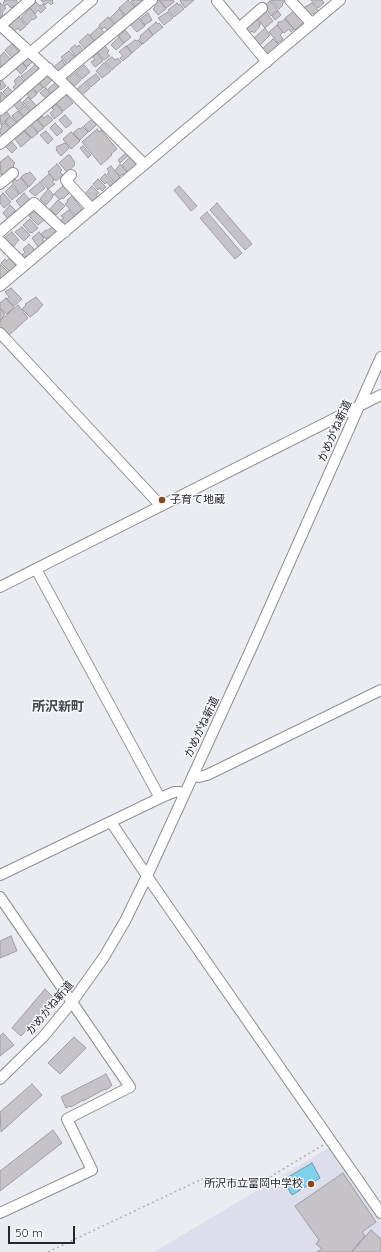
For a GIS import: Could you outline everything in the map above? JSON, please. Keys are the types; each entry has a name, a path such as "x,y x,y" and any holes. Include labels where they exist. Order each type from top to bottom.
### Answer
{"street":[{"path":"30,0 0,26 48,68 144,164"},
{"path":"0,75 92,0"},
{"path":"58,78 152,0"},
{"path":"290,0 312,24"},
{"path":"1,284 65,232 340,0"},
{"path":"217,1 267,62"},
{"path":"239,28 262,8"},
{"path":"0,110 48,68"},
{"path":"1,141 67,87"},
{"path":"0,184 13,173"},
{"path":"71,175 66,180 92,209"},
{"path":"0,232 34,203 65,232"},
{"path":"0,241 24,265"},
{"path":"0,333 161,506"},
{"name":"かめがね新道","path":"0,1079 43,1037 72,1002 115,938 147,876 251,649 381,357"},
{"path":"0,587 358,408 381,395"},
{"path":"36,569 160,798"},
{"path":"193,775 199,777 207,775 381,690"},
{"path":"0,875 160,798 174,792 184,793"},
{"path":"111,822 381,1213"},
{"path":"0,897 130,1087 67,1119 92,1170 0,1213"}],"path":[{"path":"48,1252 202,1179 260,1183 331,1140"}],"shaded area":[{"name":"所沢市立富岡中学校","path":"330,1147 381,1222 381,1252 154,1252"}],"water":[{"path":"312,1163 320,1178 292,1195 283,1180"}],"building":[{"path":"4,0 16,0 19,3 11,8 7,4 5,6 3,3 5,1"},
{"path":"41,0 53,0 53,3 51,5 48,2 45,5"},
{"path":"128,0 136,8 126,16 119,8"},
{"path":"146,0 136,7 131,1"},
{"path":"159,0 166,9 158,15 153,9 155,7 154,4"},
{"path":"159,0 173,0 174,2 166,8"},
{"path":"194,0 185,8 180,1"},
{"path":"271,0 284,0 285,1 279,9"},
{"path":"311,0 322,0 324,3 318,8"},
{"path":"270,1 278,10 271,16 264,6"},
{"path":"36,2 40,6 43,4 46,8 41,13 38,10 35,14 30,8"},
{"path":"0,3 6,8 0,18"},
{"path":"177,3 184,9 174,17 168,10"},
{"path":"312,3 318,12 315,15 313,13 310,16 303,8"},
{"path":"30,8 37,17 33,20 32,19 27,25 21,18"},
{"path":"119,9 126,17 115,24 110,18"},
{"path":"265,11 273,21 265,28 258,19"},
{"path":"278,11 281,15 275,20 272,16"},
{"path":"294,11 304,22 295,30 285,18"},
{"path":"168,12 173,18 164,25 158,18"},
{"path":"148,13 152,20 145,25 140,19"},
{"path":"19,17 26,26 20,31 18,28 14,31 9,25"},
{"path":"108,17 115,25 107,30 105,27 102,29 99,25"},
{"path":"138,18 145,26 137,32 130,24"},
{"path":"256,18 261,24 254,33 252,31 248,35 243,29"},
{"path":"285,19 294,29 291,32 289,29 284,33 278,26 278,22"},
{"path":"156,22 163,27 153,35 148,29"},
{"path":"277,25 283,32 280,35 283,39 278,43 269,32"},
{"path":"99,27 104,34 95,41 90,35"},
{"path":"265,28 270,35 258,47 254,42 256,40 254,38"},
{"path":"148,29 153,35 143,44 139,39 141,38 140,36"},
{"path":"125,30 131,37 124,43 118,36"},
{"path":"88,34 95,42 86,50 79,42"},
{"path":"119,37 124,43 116,50 111,45"},
{"path":"273,39 279,45 267,55 261,50"},
{"path":"135,40 138,40 142,44 132,53 127,46"},
{"path":"12,44 20,53 13,59 5,50"},
{"path":"75,45 76,47 79,45 84,51 76,57 70,49"},
{"path":"105,46 109,51 107,53 110,56 104,60 97,52"},
{"path":"126,46 132,53 123,61 120,58 123,56 119,52"},
{"path":"69,51 75,57 67,64 61,57"},
{"path":"4,52 11,60 2,70 0,68 0,56"},
{"path":"97,53 103,61 95,67 91,62 95,59 93,57"},
{"path":"29,56 33,61 27,67 21,61"},
{"path":"112,57 115,60 118,58 121,62 112,70 105,62"},
{"path":"62,60 66,66 58,72 54,67"},
{"path":"20,61 27,68 21,74 14,67"},
{"path":"104,63 111,71 102,78 96,71"},
{"path":"36,64 42,69 27,82 21,76"},
{"path":"84,65 90,72 82,79 76,72"},
{"path":"75,73 81,80 72,88 67,79"},
{"path":"47,74 52,80 44,88 38,81"},
{"path":"96,74 100,79 91,87 86,81"},
{"path":"19,76 26,83 16,91 13,87 16,84 14,81"},
{"path":"1,79 6,86 1,90 0,89"},
{"path":"37,81 43,88 37,93 31,86"},
{"path":"56,82 60,88 52,94 48,89"},
{"path":"85,82 90,88 81,96 76,90"},
{"path":"8,87 14,94 8,97 3,92"},
{"path":"31,87 37,94 31,99 25,92"},
{"path":"46,88 51,95 47,99 40,93"},
{"path":"1,92 7,98 2,104 0,102"},
{"path":"65,94 73,103 63,111 54,101"},
{"path":"28,97 38,107 32,112 23,102"},
{"path":"18,98 24,105 18,110 13,104"},
{"path":"56,104 63,112 54,119 50,113 54,110 52,108"},
{"path":"25,106 31,113 25,118 19,111"},
{"path":"18,111 25,119 19,124 12,116"},
{"path":"7,112 10,116 1,125 0,115"},
{"path":"48,115 53,120 44,127 38,120 42,116 44,118"},
{"path":"65,115 72,123 66,128 59,120"},
{"path":"11,117 18,124 12,129 5,122"},
{"path":"92,119 97,124 89,132 84,126"},
{"path":"37,120 44,128 38,132 31,124"},
{"path":"5,123 11,130 3,137 0,133 0,129"},
{"path":"55,123 63,131 57,136 50,128"},
{"path":"30,125 38,133 32,138 24,130"},
{"path":"83,127 88,132 80,140 73,133 79,128 80,129"},
{"path":"97,129 99,132 101,130 117,149 101,165 82,142"},
{"path":"24,131 31,138 21,147 15,139"},
{"path":"46,131 53,139 48,144 40,135"},
{"path":"71,132 80,141 71,149 63,139"},
{"path":"11,141 17,148 12,153 5,146"},
{"path":"65,143 69,148 61,156 56,150 56,147"},
{"path":"83,146 91,155 88,158 80,148"},
{"path":"127,152 129,155 120,163 118,160"},
{"path":"70,155 75,165 67,172 59,163"},
{"path":"8,156 15,163 13,165 14,166 5,175 3,173 1,175 0,162"},
{"path":"131,156 136,165 128,172 122,165"},
{"path":"57,164 62,170 60,172 63,175 56,181 48,172"},
{"path":"120,164 127,172 124,176 122,174 120,176 115,171"},
{"path":"111,166 120,177 115,183 107,174 109,172 107,169"},
{"path":"30,172 36,179 29,187 21,177"},
{"path":"49,174 54,180 52,182 55,184 48,189 41,181"},
{"path":"105,174 113,183 110,186 107,182 105,184 100,179"},
{"path":"21,178 28,187 20,194 12,182 15,179 17,181"},
{"path":"98,179 106,187 102,191 100,188 98,190 93,184"},
{"path":"40,182 45,188 35,196 29,191"},
{"path":"12,185 19,194 12,200 5,192"},
{"path":"64,185 71,191 60,200 54,194"},
{"path":"92,186 99,193 96,195 98,198 93,202 85,194"},
{"path":"179,186 197,206 191,211 174,190"},
{"path":"48,189 54,195 46,205 40,199"},
{"path":"3,193 11,202 4,208 0,203 0,196"},
{"path":"24,193 30,200 22,208 16,201"},
{"path":"72,196 82,209 75,215 65,204"},
{"path":"58,200 65,206 56,215 50,209"},
{"path":"217,203 252,244 245,250 210,210"},
{"path":"10,205 16,211 13,212 15,214 9,220 3,213"},
{"path":"36,210 44,220 38,225 29,216"},
{"path":"69,210 74,216 66,225 61,220 64,218 61,216"},
{"path":"207,212 242,253 235,259 200,218"},
{"path":"30,219 38,228 32,233 30,233 23,225"},
{"path":"22,227 30,235 24,241 15,232"},
{"path":"53,227 57,232 49,239 48,237 46,239 41,234 46,230"},
{"path":"12,232 19,240 13,247 4,238"},
{"path":"39,232 44,238 42,240 44,241 39,248 32,238"},
{"path":"29,244 34,249 34,252 28,258 26,256 25,258 22,255 25,252 23,249"},
{"path":"10,257 16,263 14,264 16,266 10,272 1,263 5,259 7,261"},
{"path":"0,264 9,273 2,278 0,277"},
{"path":"11,288 22,299 14,306 7,299 9,297 5,292"},
{"path":"36,297 43,305 30,317 22,309 26,305 25,304"},
{"path":"6,298 14,307 7,314 0,308 0,303"},
{"path":"18,305 28,318 9,335 0,325 0,321"},
{"path":"0,309 5,314 0,321"},
{"path":"11,936 17,951 0,958 0,941"},
{"path":"45,989 54,998 53,1001 21,1036 12,1028"},
{"path":"3,1033 14,1045 0,1056 0,1036"},
{"path":"74,1037 86,1048 60,1074 48,1063"},
{"path":"106,1074 112,1085 109,1088 71,1107 66,1108 61,1097"},
{"path":"32,1084 42,1095 1,1132 0,1112"},
{"path":"53,1130 62,1143 0,1191 0,1171"},
{"path":"343,1173 376,1222 362,1232 365,1236 351,1252 317,1252 322,1249 316,1244 319,1240 295,1206"},
{"path":"371,1230 381,1239 381,1252 352,1252"}],"place":[{"name":"子育て地蔵","path":"162,500"},
{"name":"所沢市立富岡中学校","path":"311,1184"}],"district":[{"name":"所沢新町","path":"58,707"}]}
